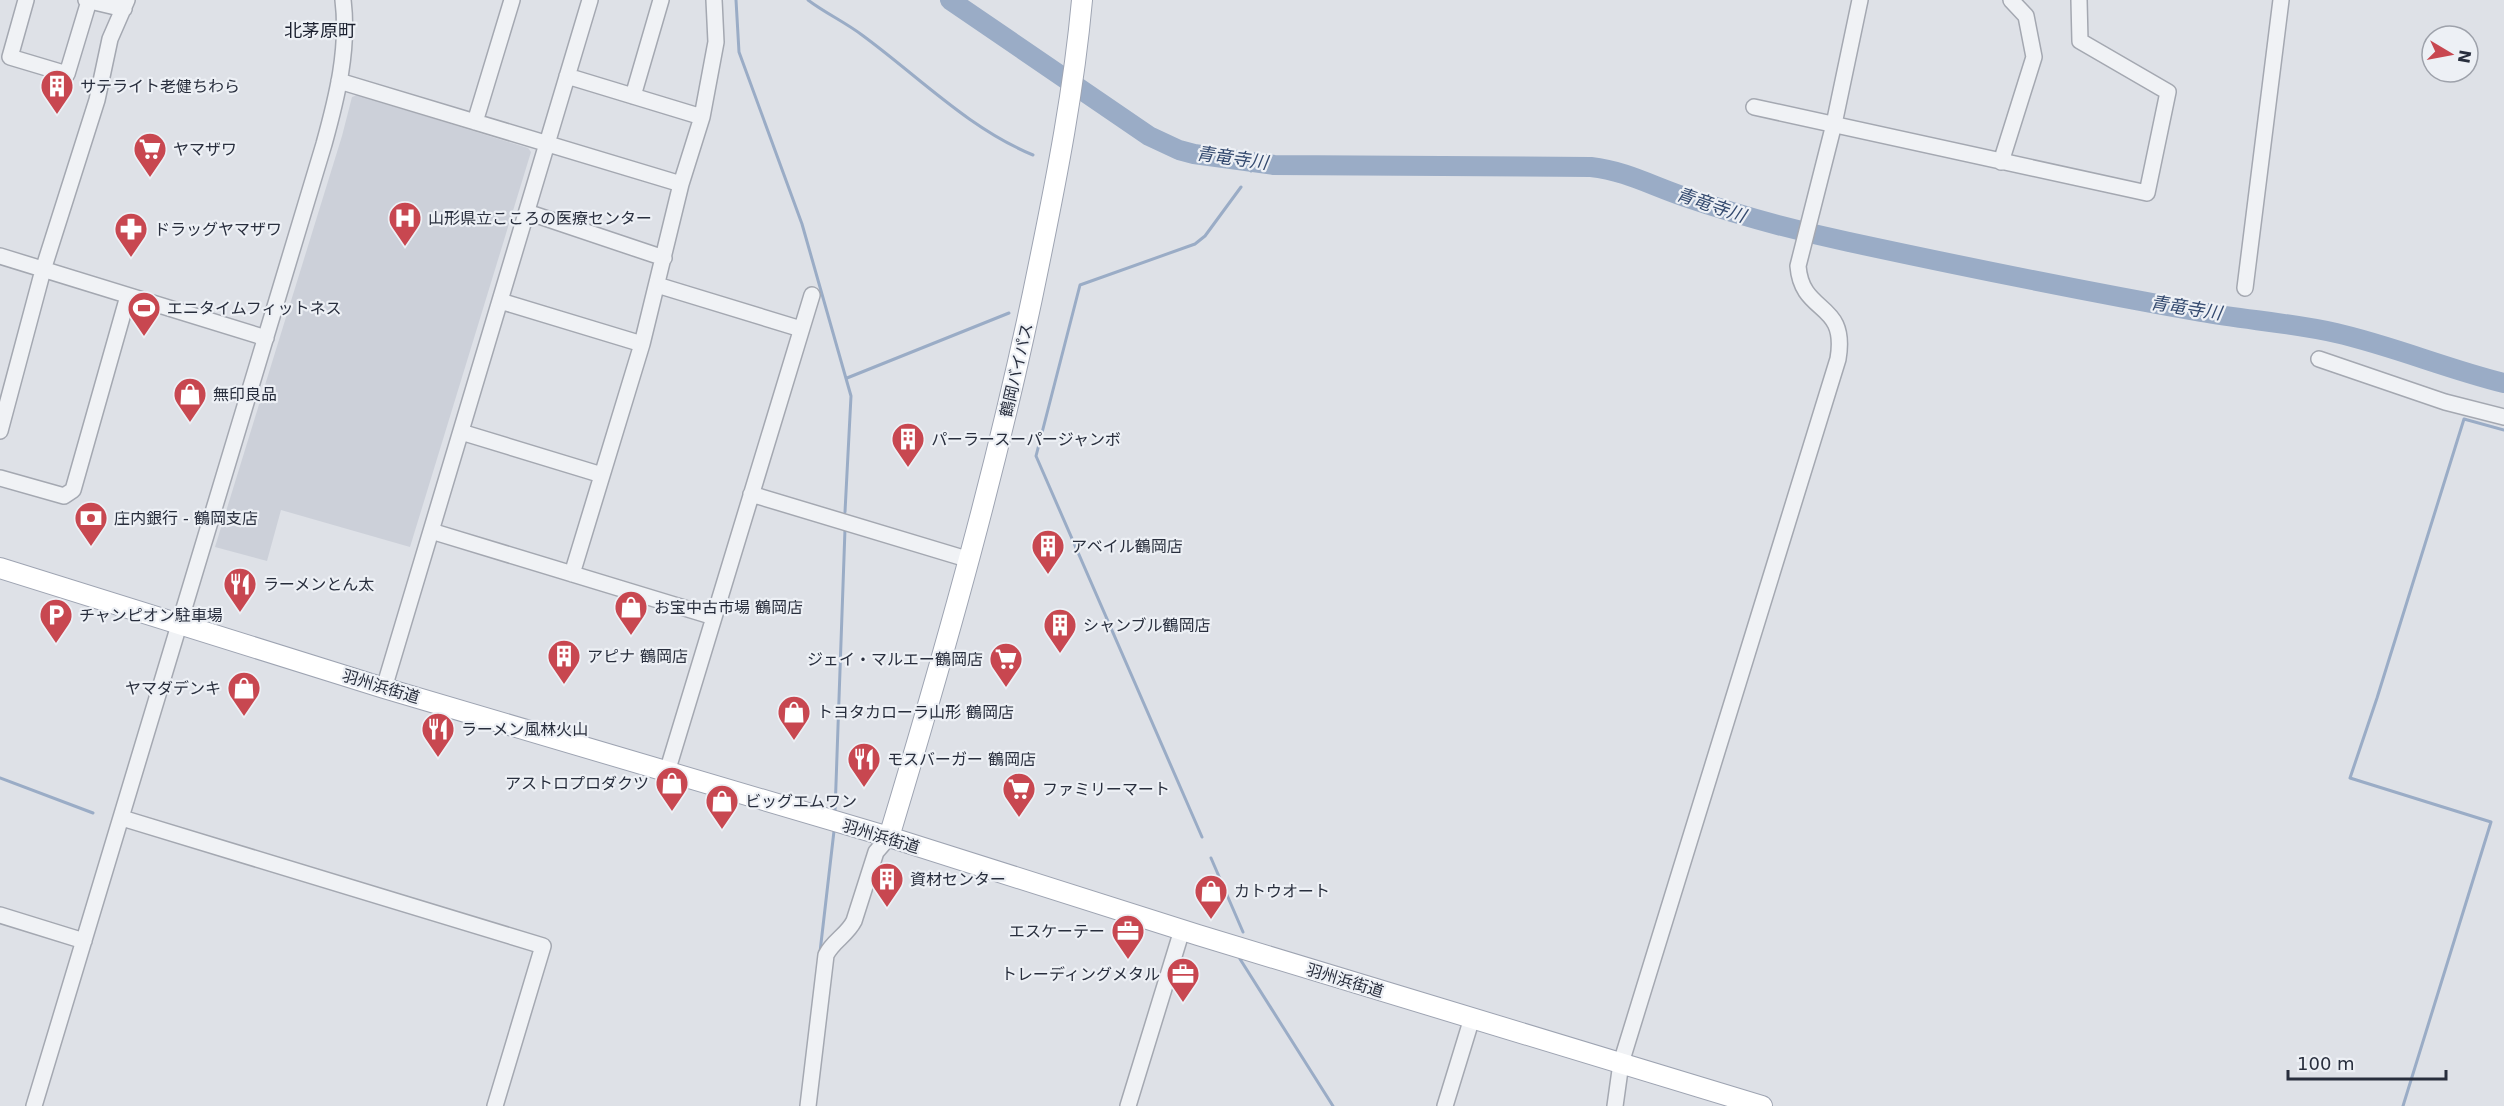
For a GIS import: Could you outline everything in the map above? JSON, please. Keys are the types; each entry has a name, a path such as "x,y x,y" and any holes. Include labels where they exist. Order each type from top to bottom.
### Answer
{"main road":[{"name":"鶴岡バイパス","path":"889,837 970,560 1022,347 1068,110 1082,0"},
{"name":"羽州浜街道","path":"0,568 384,688 889,837 1182,930 1762,1106"}],"street":[{"path":"0,431 6,384 87,137 110,39 125,5 87,0 67,74 10,57 26,0"},
{"path":"34,1106 324,144 339,81 345,31 344,0"},
{"path":"475,123 512,0"},
{"path":"384,688 590,0"},
{"path":"633,96 661,0"},
{"path":"572,574 642,344 681,184 702,117 716,42 714,0"},
{"path":"1615,1106 1621,1064 1838,359 1841,342 1836,322 1811,300 1799,279 1798,266 1834,124 1860,0"},
{"path":"2001,162 2034,57 2026,16 2011,0"},
{"path":"1754,107 2147,193 2168,92 2080,41 2079,0"},
{"path":"2245,288 2281,0"},
{"path":"567,76 702,117"},
{"path":"339,81 681,184"},
{"path":"527,212 664,258"},
{"path":"0,256 266,338"},
{"path":"657,285 801,328"},
{"path":"667,772 812,295"},
{"path":"0,478 64,496 73,490 128,296"},
{"path":"500,301 642,344"},
{"path":"2319,359 2445,402 2504,417"},
{"path":"461,432 602,475"},
{"path":"751,494 970,560"},
{"path":"431,531 714,617"},
{"path":"122,818 543,946 495,1106"},
{"path":"808,1106 826,955 835,941 850,929 876,852 889,837"},
{"path":"0,915 84,940"},
{"path":"1128,1106 1182,930"},
{"path":"1445,1106 1472,1018"}],"shaded area":[{"name":"山形県立こころの医療センター","path":"357,95 528,148 531,152 410,547 281,510 267,561 215,547 352,97"}],"waterway":[{"path":"736,0 739,52 802,224 851,396 845,512"},
{"path":"808,0 862,35 965,116 1009,144 1033,155"},
{"name":"青竜寺川","path":"950,0 1149,136 1179,150 1194,154 1274,165 1591,167 1604,169 1725,210 1849,242 2113,296 2336,333 2504,383"},
{"path":"1251,171 1257,163"},
{"path":"1202,837 1036,456 1080,285 1195,244 1205,236 1241,187"},
{"path":"847,378 1009,313"},
{"path":"2403,1106 2491,822 2350,778 2464,419 2504,430"},
{"path":"835,812 845,529"},
{"path":"0,778 93,813"},
{"path":"820,952 834,831"},
{"path":"1211,858 1243,932"},
{"path":"1240,959 1333,1106"}],"place":[{"name":"サテライト老健ちわら","path":"57,115"},
{"name":"ヤマザワ","path":"150,178"},
{"name":"山形県立こころの医療センター","path":"405,247"},
{"name":"ドラッグヤマザワ","path":"131,258"},
{"name":"エニタイムフィットネス","path":"144,337"},
{"name":"無印良品","path":"190,423"},
{"name":"パーラースーパージャンボ","path":"908,468"},
{"name":"庄内銀行 - 鶴岡支店","path":"91,547"},
{"name":"アベイル鶴岡店","path":"1048,575"},
{"name":"ラーメンとん太","path":"240,613"},
{"name":"お宝中古市場 鶴岡店","path":"631,636"},
{"name":"チャンピオン駐車場","path":"56,644"},
{"name":"シャンブル鶴岡店","path":"1060,654"},
{"name":"アピナ 鶴岡店","path":"564,685"},
{"name":"ジェイ・マルエー鶴岡店","path":"1006,688"},
{"name":"ヤマダデンキ","path":"244,717"},
{"name":"トヨタカローラ山形 鶴岡店","path":"794,741"},
{"name":"ラーメン風林火山","path":"438,758"},
{"name":"モスバーガー 鶴岡店","path":"864,788"},
{"name":"アストロプロダクツ","path":"672,812"},
{"name":"ファミリーマート","path":"1019,818"},
{"name":"ビッグエムワン","path":"722,830"},
{"name":"資材センター","path":"887,908"},
{"name":"カトウオート","path":"1211,920"},
{"name":"エスケーテー","path":"1128,960"},
{"name":"トレーディングメタル","path":"1183,1003"}],"district":[{"name":"北茅原町","path":"320,31"}]}
